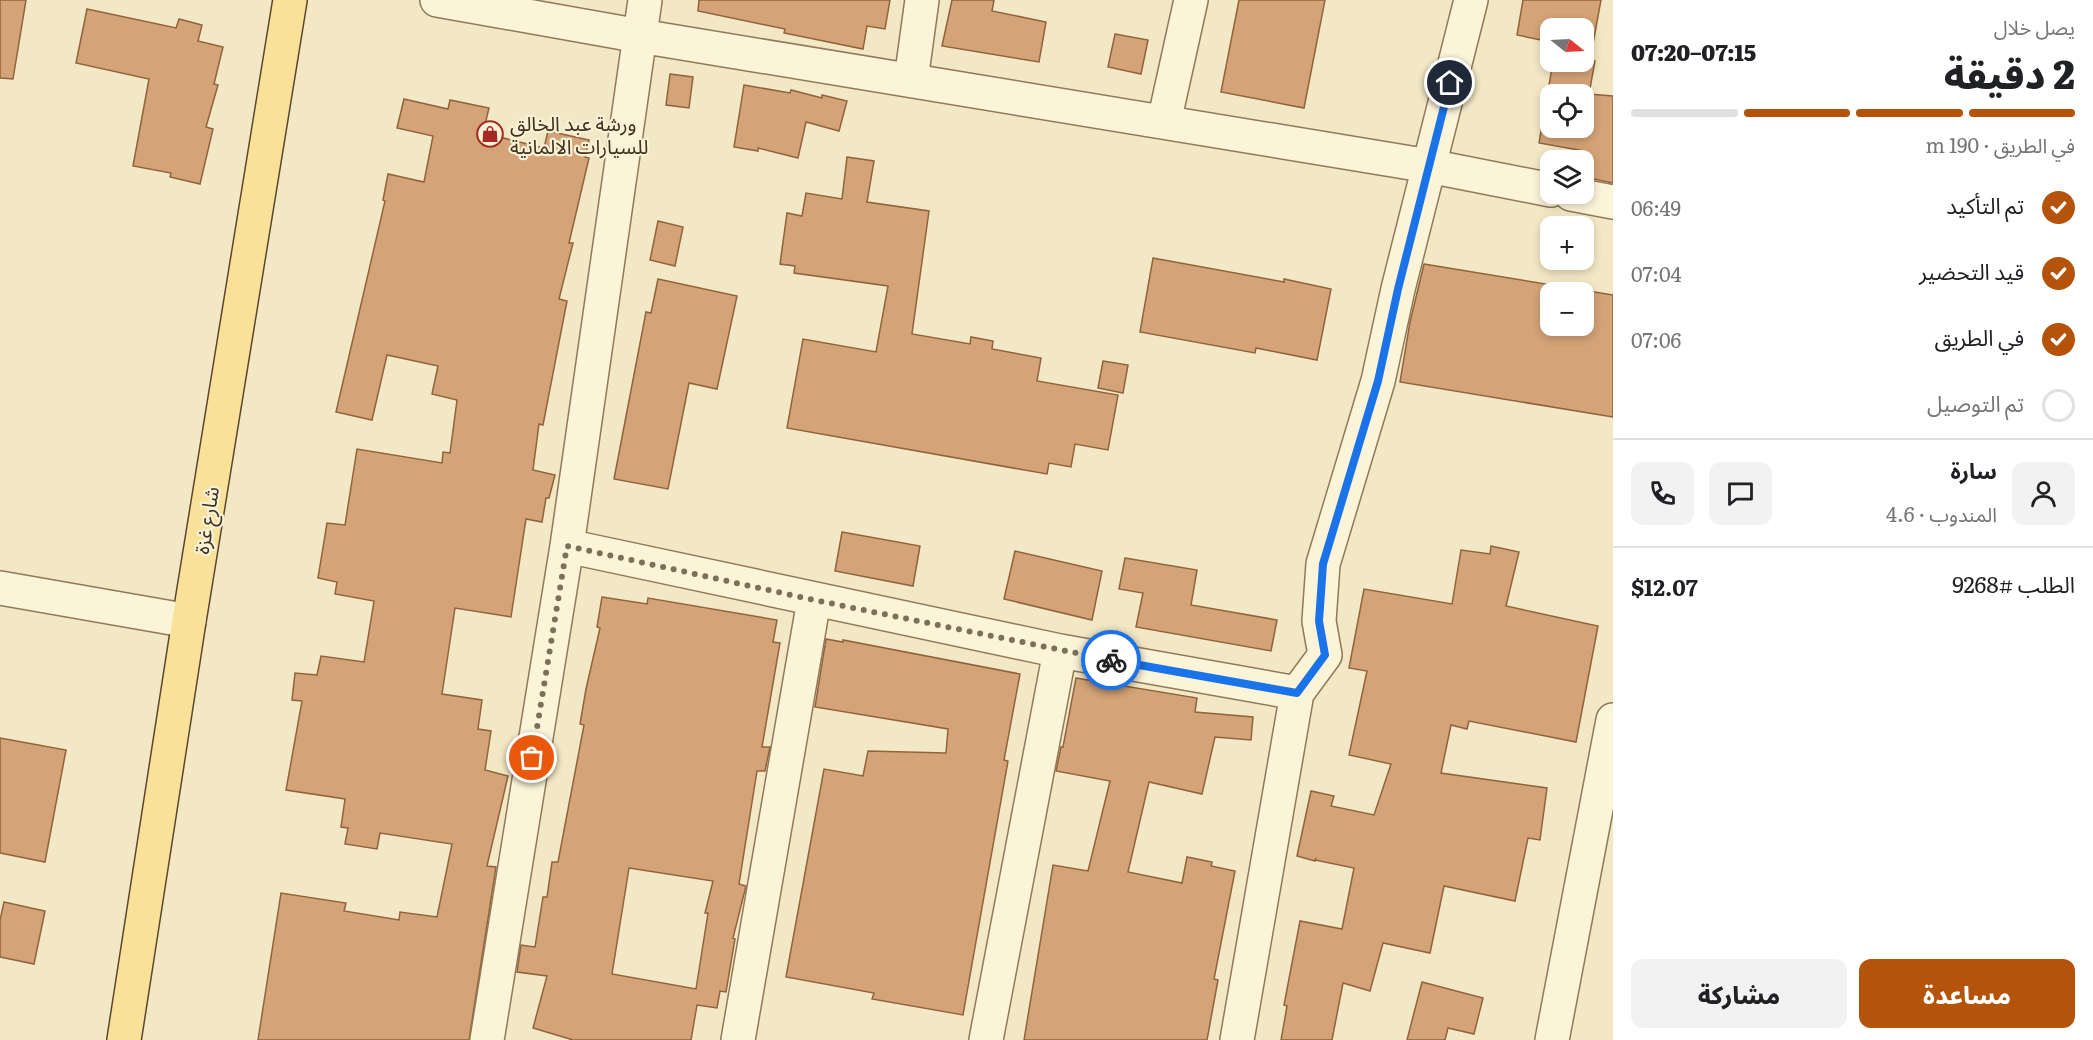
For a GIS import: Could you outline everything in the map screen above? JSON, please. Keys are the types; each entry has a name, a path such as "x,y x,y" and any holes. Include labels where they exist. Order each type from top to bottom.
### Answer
{"main road":[{"name":"شارع غزة","path":"124,1040 189,621 290,0"}],"street":[{"path":"437,0 640,36 1429,165 1540,187"},
{"path":"487,1040 567,546 645,0"},
{"path":"911,80 922,0"},
{"path":"1164,122 1191,0"},
{"path":"1237,1040 1297,693 1325,655 1319,621 1323,564 1378,381 1471,0"},
{"path":"1594,198 1613,202"},
{"path":"567,546 1060,651 1297,693"},
{"path":"0,588 189,621"},
{"path":"738,1040 814,600"},
{"path":"986,1040 1060,651"},
{"path":"1552,1040 1613,720"}],"building":[{"path":"0,0 26,0 13,79 0,78"},
{"path":"699,0 890,0 885,29 867,26 863,49 784,33 785,29 698,11"},
{"path":"952,0 994,0 992,11 1046,22 1039,62 942,46"},
{"path":"1239,0 1325,0 1304,108 1221,92"},
{"path":"1523,0 1601,0 1594,38 1594,18 1540,18 1540,40 1517,35"},
{"path":"87,9 176,28 179,19 202,25 198,41 223,47 214,84 218,85 206,127 213,129 200,184 170,177 171,173 133,166 149,79 76,63"},
{"path":"1115,34 1148,40 1141,74 1108,67"},
{"path":"1551,72 1593,72 1591,84 1549,84"},
{"path":"670,74 693,77 689,108 666,105"},
{"path":"744,85 790,93 791,90 822,98 822,95 847,101 839,131 806,122 798,158 758,148 758,151 734,147"},
{"path":"1594,94 1613,96 1613,183 1594,179 1594,150 1578,150 1539,143 1540,137 1594,138"},
{"path":"404,99 448,109 450,100 489,108 483,133 544,148 548,131 589,140 585,157 589,158 569,243 573,243 559,299 567,301 543,425 539,424 533,470 555,475 549,498 546,498 542,522 526,519 511,617 455,608 442,694 482,700 478,729 491,731 485,770 508,776 487,866 496,867 469,1040 258,1040 281,893 346,903 344,911 399,920 400,912 437,917 452,844 380,833 377,849 345,844 348,828 341,827 345,799 286,790 302,701 292,700 295,673 317,675 321,656 364,662 374,601 335,594 337,582 318,578 327,523 345,525 357,449 442,463 443,452 450,453 457,400 432,394 438,366 387,355 372,420 336,412 385,201 383,200 388,174 424,182 433,136 397,128"},
{"path":"847,157 874,161 867,202 929,211 912,334 970,344 971,337 993,341 992,349 1041,358 1037,381 1118,395 1108,450 1075,444 1071,467 1049,463 1047,474 787,428 803,339 876,352 888,286 794,273 795,266 780,264 787,213 802,216 806,193 842,199"},
{"path":"658,221 683,227 675,266 650,260"},
{"path":"1153,258 1331,289 1317,360 1256,348 1255,353 1140,332"},
{"path":"1424,264 1540,283 1540,336 1594,336 1594,292 1613,295 1613,417 1400,382 1410,322"},
{"path":"658,279 737,296 717,389 689,383 668,489 614,479 646,312 651,313"},
{"path":"1103,361 1128,365 1123,393 1098,388"},
{"path":"842,532 920,546 913,586 835,571"},
{"path":"1491,546 1519,552 1506,606 1598,626 1576,742 1469,721 1467,729 1451,725 1441,773 1547,788 1540,840 1528,838 1515,901 1444,886 1430,953 1383,943 1370,991 1343,983 1332,1040 1281,1040 1287,1006 1284,1005 1300,921 1342,929 1354,868 1297,856 1311,791 1334,796 1331,806 1374,815 1391,764 1349,755 1367,671 1349,668 1364,589 1452,604 1461,550 1490,554"},
{"path":"1015,551 1102,571 1092,620 1004,599"},
{"path":"1125,558 1197,570 1191,605 1277,620 1271,651 1136,627 1143,593 1119,589"},
{"path":"602,597 647,604 648,598 777,620 773,642 780,643 762,747 770,747 765,771 757,771 739,884 746,886 733,938 735,939 726,992 720,991 717,1008 697,1005 691,1040 573,1040 533,1028 547,976 517,972 521,945 535,947 543,897 547,897 552,862 558,862 584,725 580,724 600,628 597,627","holes":["629,868 713,881 705,913 708,913 696,989 612,974"]},
{"path":"826,639 843,642 843,640 1020,674 1004,760 1008,761 963,1015 872,999 874,993 786,977 824,769 863,776 868,751 946,753 948,729 815,707"},
{"path":"1076,678 1197,698 1195,712 1253,717 1251,740 1215,737 1202,794 1149,782 1128,872 1182,883 1187,857 1212,862 1211,866 1235,871 1214,979 1218,980 1207,1040 1024,1040 1053,865 1088,871 1110,781 1056,771"},
{"path":"0,738 66,750 45,862 0,853"},
{"path":"4,902 45,911 34,964 0,957 0,920"},
{"path":"1422,982 1483,998 1474,1034 1448,1028 1445,1040 1407,1040"}],"way so far":[{"path":"532,758 567,546 814,600 1111,660"}],"place":[{"name":"ورشة عبد الخالق للسيارات الالمانية","path":"490,134"}],"route":[{"path":"1111,660 1297,693 1325,655 1319,621 1323,564 1378,381 1398,289 1450,83"}]}
